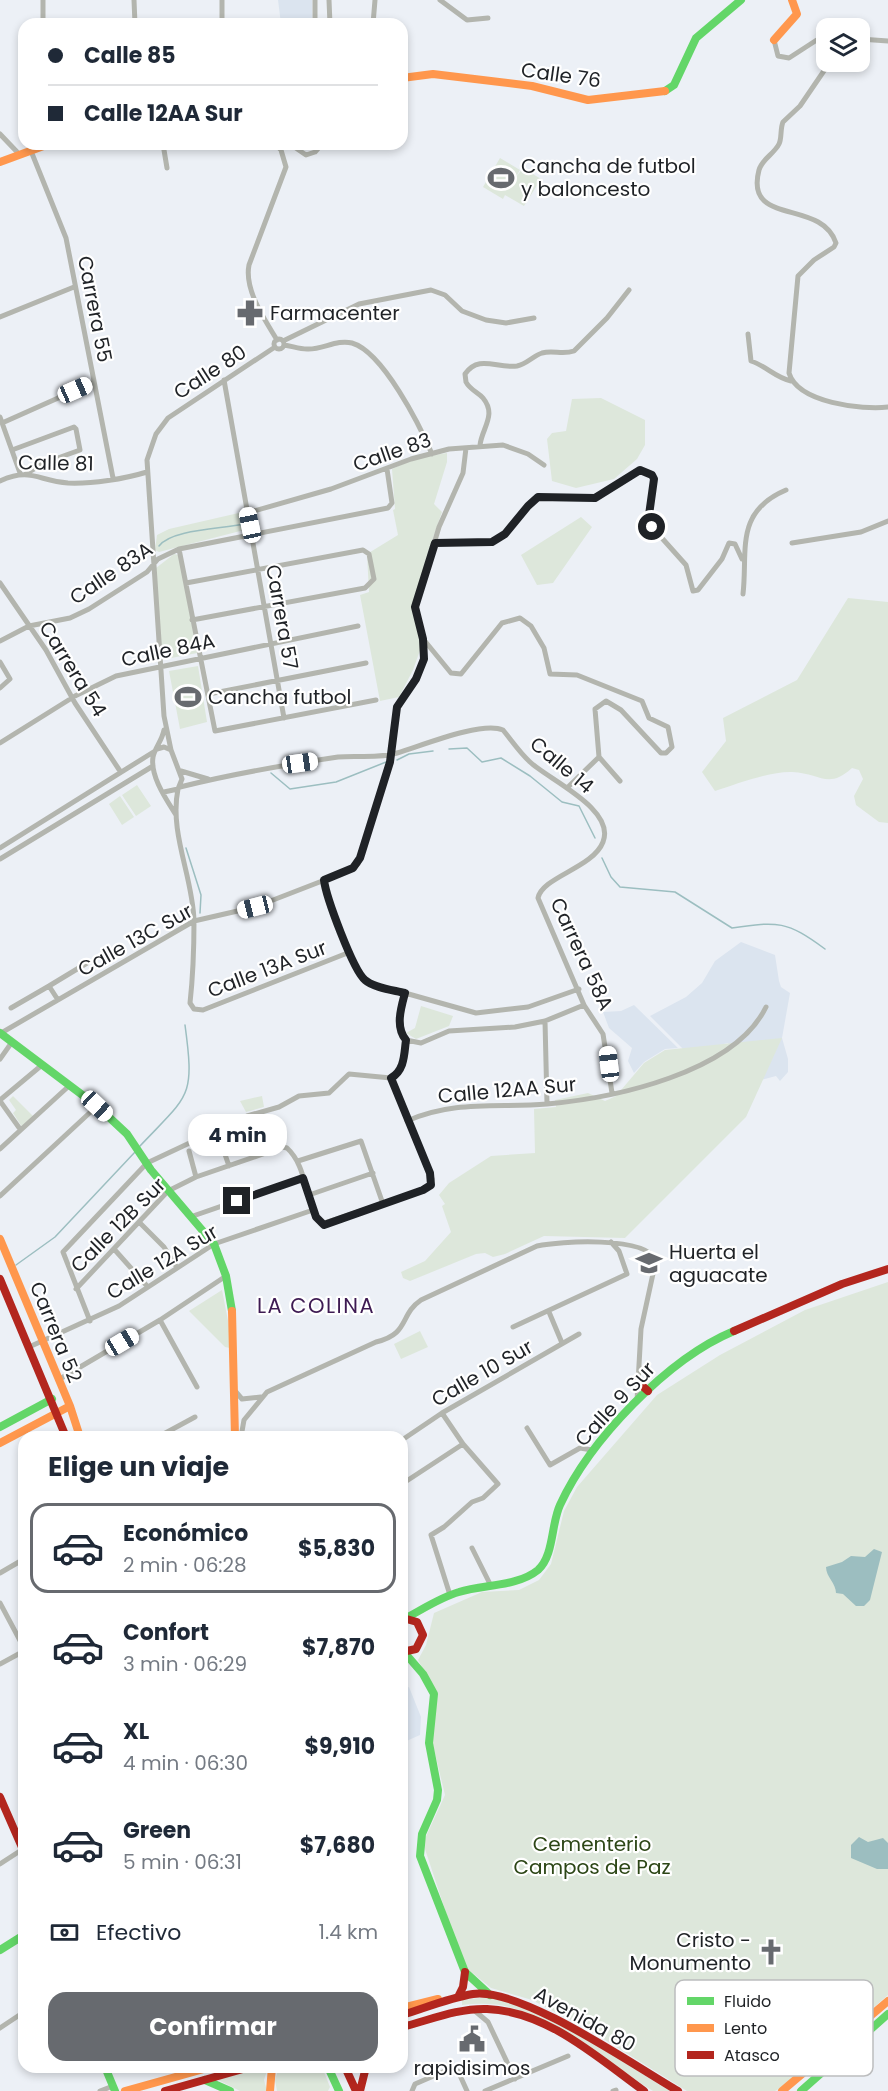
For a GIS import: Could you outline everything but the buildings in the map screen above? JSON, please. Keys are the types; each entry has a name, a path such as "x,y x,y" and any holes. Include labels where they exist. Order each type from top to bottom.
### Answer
{"main road":[{"name":"Calle 76","path":"408,77 433,74 532,86 588,100 666,91 674,85 696,38 741,0"},
{"path":"774,40 797,14 792,0"},
{"path":"0,162 36,150"},
{"path":"0,1033 97,1106 139,1149 147,1164 168,1191 193,1216 214,1244 226,1276 234,1322 235,1431"},
{"name":"Carrera 52","path":"0,1239 70,1406 78,1431"},
{"name":"Calle 9 Sur","path":"408,1616 450,1595 490,1584 520,1579 539,1569 546,1557 560,1504 592,1450 637,1401 693,1352 728,1333 842,1284 888,1269"},
{"name":"Carrera 52","path":"1,1282 64,1431"},
{"path":"638,1382 648,1391"},
{"path":"0,1427 52,1399"},
{"path":"23,1431 70,1406"},
{"path":"0,1443 18,1434"},
{"path":"408,1650 422,1639 424,1609"},
{"path":"408,1619 414,1620 421,1627"},
{"path":"408,1655 434,1694 429,1743 438,1790 437,1800 422,1834 420,1856 465,1972 490,1995"},
{"path":"0,1797 18,1839"},
{"path":"0,1950 18,1939"},
{"path":"408,2006 439,1998 458,1997 463,1987 465,1972"},
{"name":"Avenida 80","path":"408,2014 458,1997 490,1995 513,1999 539,2010 678,2091"},
{"path":"873,2014 888,2001"},
{"name":"Avenida 80","path":"408,2025 443,2014 474,2010 488,2009 524,2015 583,2050 644,2091"},
{"path":"408,2030 465,2011"},
{"path":"873,2027 888,2014"},
{"path":"107,2073 114,2089"},
{"path":"125,2091 186,2073"},
{"path":"165,2091 229,2073"},
{"path":"270,2091 272,2073"},
{"path":"331,2073 339,2091"},
{"path":"348,2073 356,2091"},
{"path":"360,2091 364,2073"},
{"path":"782,2091 800,2076"},
{"path":"801,2091 818,2076"},
{"path":"331,2091 333,2078"},
{"path":"205,2080 230,2091"}],"street":[{"path":"43,0 44,18"},
{"path":"134,0 135,18"},
{"path":"222,0 222,18"},
{"path":"315,0 315,18"},
{"path":"329,0 330,18"},
{"path":"374,18 375,0"},
{"path":"440,0 467,20 488,18"},
{"path":"774,40 778,56 785,59 796,57 816,41"},
{"path":"870,40 888,41"},
{"path":"791,381 788,366 798,276 803,268 834,247 836,243 832,234 814,218 767,205 760,194 758,180 760,168 780,142 783,122 800,106 823,72"},
{"path":"0,134 20,155"},
{"path":"164,150 167,168"},
{"path":"281,150 286,167 249,265 248,276 251,290 281,342 306,350 340,343 357,346 395,385 417,418 432,454"},
{"path":"300,150 306,154 316,150"},
{"name":"Carrera 55","path":"31,152 66,238 112,478"},
{"path":"0,317 74,287"},
{"path":"281,342 359,304 431,290 445,295 462,311 486,320 506,323 534,318"},
{"path":"480,445 488,425 489,411 483,399 466,382 465,374 468,370 482,363 513,366 526,363 541,353 574,351 612,313 629,290"},
{"path":"748,334 750,359 802,389 833,403 888,407"},
{"name":"Calle 80","path":"147,472 151,447 164,423 275,347 281,349 281,342"},
{"name":"Carrera 57","path":"224,380 285,718"},
{"path":"12,450 74,427 81,448 24,473 12,450 1,420 94,382"},
{"name":"Calle 83","path":"248,513 432,454 480,445 514,447 544,465"},
{"path":"392,754 397,707 419,672 424,659 423,639 415,607 435,543 463,473 466,448"},
{"name":"Calle 83A","path":"0,641 29,626 70,618 95,605 153,566 158,560 179,549 242,536 251,531 388,508 392,502 387,469"},
{"path":"435,543 492,542 505,534 538,497 595,498 640,470 652,475 654,479 649,515 652,527 686,565 693,591 698,590 722,559 729,543 735,544 742,559"},
{"path":"147,472 165,723 171,750 181,771 176,816 194,921"},
{"name":"Calle 81","path":"0,481 24,473 72,483 147,472"},
{"path":"743,594 743,546 753,515 767,500 786,490"},
{"path":"792,543 861,532 888,521"},
{"path":"179,549 215,731 376,700"},
{"path":"186,583 363,550 369,554 374,579 365,588 266,604 192,620"},
{"name":"Carrera 54","path":"0,583 120,771"},
{"path":"423,639 451,673 461,674 502,623 520,618 531,626 544,648 550,674 577,675 642,701 650,718 668,727 672,737 672,747 666,753 661,753 621,710 606,700 596,709 599,758 620,781"},
{"name":"Calle 84A","path":"0,743 72,697 107,679 358,626"},
{"path":"0,662 9,675 9,682 0,688"},
{"path":"209,694 366,663"},
{"path":"165,723 153,766 176,816"},
{"name":"Calle 14","path":"210,779 238,772 341,757 392,754 442,737 496,728 503,730 531,763 567,788 597,815 605,833"},
{"path":"0,848 156,750 164,747 171,750"},
{"name":"Calle 13C Sur","path":"0,1033 194,921 255,907 358,864 392,754"},
{"path":"567,788 599,758"},
{"path":"0,860 153,766"},
{"path":"181,771 210,779"},
{"path":"164,792 210,779"},
{"name":"Carrera 58A","path":"605,833 603,844 591,857 543,888 538,898 584,1005 603,1034 607,1045 612,1093"},
{"path":"324,880 350,952 364,980 476,1012 528,1007 579,989"},
{"name":"Calle 13A Sur","path":"194,921 195,954 190,1003 194,1009 203,1010 350,952"},
{"path":"11,1008 87,963"},
{"path":"49,986 57,1000"},
{"path":"405,993 400,1018 402,1036 406,1040 421,1042 449,1031 499,1030 545,1021 584,1005"},
{"name":"Calle 12AA Sur","path":"407,1122 431,1111 449,1107 547,1104 649,1086 717,1056 746,1036 766,1007"},
{"path":"545,1021 547,1104"},
{"path":"90,1321 63,1254 147,1164 247,1116 279,1107 299,1096 329,1093 349,1074 391,1078 401,1069 406,1040"},
{"path":"0,1059 12,1042"},
{"path":"20,1129 0,1100 42,1065"},
{"path":"275,1123 283,1147 287,1148 298,1161 313,1210 324,1225 423,1190 431,1185 430,1173 407,1122 391,1078"},
{"path":"0,1149 70,1085"},
{"path":"0,1196 97,1106"},
{"path":"220,1140 229,1166"},
{"path":"298,1161 361,1141 383,1204"},
{"name":"Calle 12B Sur","path":"76,1289 168,1191 196,1177 283,1147"},
{"path":"189,1151 196,1177"},
{"path":"309,1195 373,1173"},
{"path":"193,1216 303,1178"},
{"name":"Calle 12A Sur","path":"29,1347 90,1321 214,1244 313,1210"},
{"path":"139,1222 164,1247 176,1266"},
{"path":"611,1242 619,1251"},
{"path":"241,1431 244,1420 261,1397 288,1381 376,1342 390,1339 399,1331 415,1304 537,1246 558,1243 619,1243 646,1250 656,1260 641,1329 637,1401"},
{"path":"513,1327 627,1274 619,1251 619,1243"},
{"path":"114,1249 147,1286"},
{"path":"58,1380 160,1320 226,1276"},
{"path":"549,1311 562,1343"},
{"path":"160,1320 196,1387"},
{"name":"Calle 10 Sur","path":"408,1436 442,1413 579,1334"},
{"path":"233,1389 242,1399 261,1397"},
{"path":"442,1413 463,1444 498,1484 431,1535 450,1595"},
{"path":"169,1431 195,1417"},
{"path":"527,1428 548,1463 553,1465 580,1448 592,1450"},
{"path":"408,1480 463,1444"},
{"path":"472,1548 490,1584"},
{"path":"0,1573 18,1562"},
{"path":"0,1603 18,1638"},
{"path":"0,1664 18,1653"},
{"path":"0,1864 18,1853"},
{"path":"474,2010 488,2022 515,2079"},
{"path":"0,2028 18,2016"},
{"path":"485,2091 568,2056"},
{"path":"412,2091 415,2084 452,2068 458,2071 467,2091"},
{"path":"100,2091 114,2089"}],"shaded area":[{"path":"278,0 312,0 312,18 280,18"},
{"path":"741,942 775,955 781,987 790,993 782,1038 788,1059 788,1072 780,1081 776,1076 753,1082 728,1043 715,1046 696,1062 650,1016 686,997 702,983 715,961"},
{"path":"634,1005 678,1048 665,1049 644,1062 634,1073 628,1061 632,1048 609,1028 603,1012 621,1011"},
{"path":"408,1687 421,1717 420,1735 408,1740"}],"green space":[{"path":"500,158 520,170 516,177 523,168 541,179 524,206 505,195 503,199 483,187"},
{"path":"601,398 645,420 645,445 637,459 614,479 576,488 552,481 547,439 552,433 566,431 572,399"},
{"path":"447,453 447,462 434,504 442,512 427,555 414,608 423,642 413,670 399,697 380,701 360,595 369,592 367,554 398,535 393,510 395,509 392,469 416,458"},
{"path":"243,512 248,529 159,552 155,550 157,535 169,529"},
{"path":"581,517 592,527 553,583 537,585 521,555"},
{"path":"174,554 179,555 197,653 161,660 156,568"},
{"path":"848,598 888,602 888,823 879,822 856,805 854,796 863,779 859,770 852,768 844,775 830,779 784,772 754,778 715,791 702,772 726,741 723,718 797,680"},
{"name":"Cancha futbol","path":"198,666 207,722 180,729 169,671"},
{"path":"137,785 151,806 136,816 122,795"},
{"path":"120,796 134,817 122,825 109,804"},
{"path":"421,1006 453,1016 449,1026 416,1039 406,1033 415,1028"},
{"path":"782,1038 746,1117 625,1238 544,1236 505,1254 493,1257 485,1253 476,1254 410,1281 403,1278 401,1272 425,1261 451,1232 442,1206 445,1204 439,1195 449,1183 491,1156 535,1153 534,1109 556,1107 555,1100 588,1093 605,1101 616,1096 644,1063 665,1050"},
{"path":"13,1096 33,1116 22,1127 13,1113 16,1110 9,1100"},
{"path":"262,1096 264,1107 246,1112 240,1101"},
{"name":"Cementerio Campos de Paz","path":"888,1282 888,1995 873,2008 873,1980 675,1980 675,2076 796,2076 775,2091 687,2091 586,2028 532,2000 491,1988 465,1967 423,1843 445,1795 433,1745 433,1686 418,1660 426,1645 434,1613 482,1592 519,1590 539,1580 551,1564 564,1511 577,1487 657,1395 720,1355 805,1310"},
{"path":"222,1290 231,1336 230,1348 225,1347 189,1311"},
{"path":"420,1331 428,1347 401,1359 394,1344"},
{"path":"487,1997 511,2003 559,2023 670,2091 653,2091 584,2045 530,2015 500,2005 462,2005 462,2000"},
{"path":"238,2073 266,2073 264,2080 267,2091 240,2091 216,2079"},
{"path":"277,2073 324,2073 330,2087 328,2091 277,2091 275,2080"}],"water":[{"path":"874,1549 882,1552 870,1600 864,1606 856,1606 843,1594 836,1593 826,1567 842,1562 851,1556 865,1557"},
{"path":"859,1837 868,1842 883,1838 888,1843 888,1869 877,1869 851,1858 851,1845"}],"waterway":[{"path":"159,546 166,540 186,533 244,524"},
{"path":"449,749 467,748 482,762 501,758 530,776 562,802 579,806 595,838"},
{"path":"397,760 409,754 433,751"},
{"path":"271,773 290,789 336,782 386,762"},
{"path":"186,848 201,895 200,913"},
{"path":"602,858 611,877 620,887 675,892 732,928 761,924 782,925 801,933 825,949"},
{"path":"140,1146 169,1116 185,1094 189,1068 185,1025"},
{"path":"16,1265 55,1237 135,1152"}],"traffic: fast":[{"path":"665,91 674,85 696,38 741,0"},
{"path":"0,1033 97,1106 127,1134 151,1170 214,1244 226,1276 232,1311"},
{"path":"408,1617 452,1594 510,1582 538,1570 547,1557 560,1505 590,1454 633,1404 657,1381 709,1344 734,1331"},
{"path":"0,1427 52,1399"},
{"path":"408,1657 423,1674 434,1694 429,1743 438,1790 437,1800 422,1834 420,1856 465,1972 490,1995"},
{"path":"0,1950 18,1939"},
{"path":"873,2027 888,2014"},
{"path":"108,2073 115,2091"},
{"path":"331,2073 339,2091"},
{"path":"801,2091 818,2076"},
{"path":"205,2080 230,2091"}],"traffic: slow":[{"path":"774,40 797,14 792,0"},
{"path":"408,77 433,74 532,86 588,100 665,91"},
{"path":"0,162 33,150"},
{"path":"0,1239 70,1406 78,1431"},
{"path":"232,1311 235,1431"},
{"path":"23,1431 70,1406"},
{"path":"0,1443 18,1433"},
{"path":"408,2006 438,1999"},
{"path":"873,2014 888,2001"},
{"path":"125,2091 190,2073"},
{"path":"270,2091 272,2073"},
{"path":"782,2091 800,2076"}],"traffic: jam":[{"path":"734,1331 842,1284 888,1269"},
{"path":"0,1279 63,1431"},
{"path":"638,1382 648,1391"},
{"path":"408,1619 417,1622 423,1635 416,1649 408,1651"},
{"path":"0,1797 18,1838"},
{"path":"458,1997 463,1987 465,1972"},
{"path":"408,2013 473,1994 494,1995 519,2003 577,2030 678,2091"},
{"path":"408,2025 465,2010 487,2009 509,2012 530,2018 571,2038 644,2091"},
{"path":"165,2091 229,2073"},
{"path":"348,2073 356,2091"},
{"path":"360,2091 364,2073"}],"place":[{"name":"Cancha de futbol y baloncesto","path":"501,178"},
{"name":"Farmacenter","path":"250,313"},
{"name":"Cancha futbol","path":"188,697"},
{"name":"Huerta el aguacate","path":"649,1263"},
{"name":"Cristo - Monumento","path":"771,1952"},
{"name":"rapidisimos","path":"472,2039"}],"district":[{"name":"LA COLINA","path":"316,1306"}],"route":[{"path":"237,1201 303,1178 316,1217 324,1225 423,1190 431,1185 430,1173 407,1122 391,1078 401,1069 405,1051 406,1040 400,1028 400,1010 405,993 364,980 336,919 324,880 353,868 358,864 360,858 392,754 397,707 416,679 424,659 423,639 415,607 435,543 492,542 505,534 538,497 595,498 602,496 640,470 652,475 654,479 649,515 652,527"}]}
